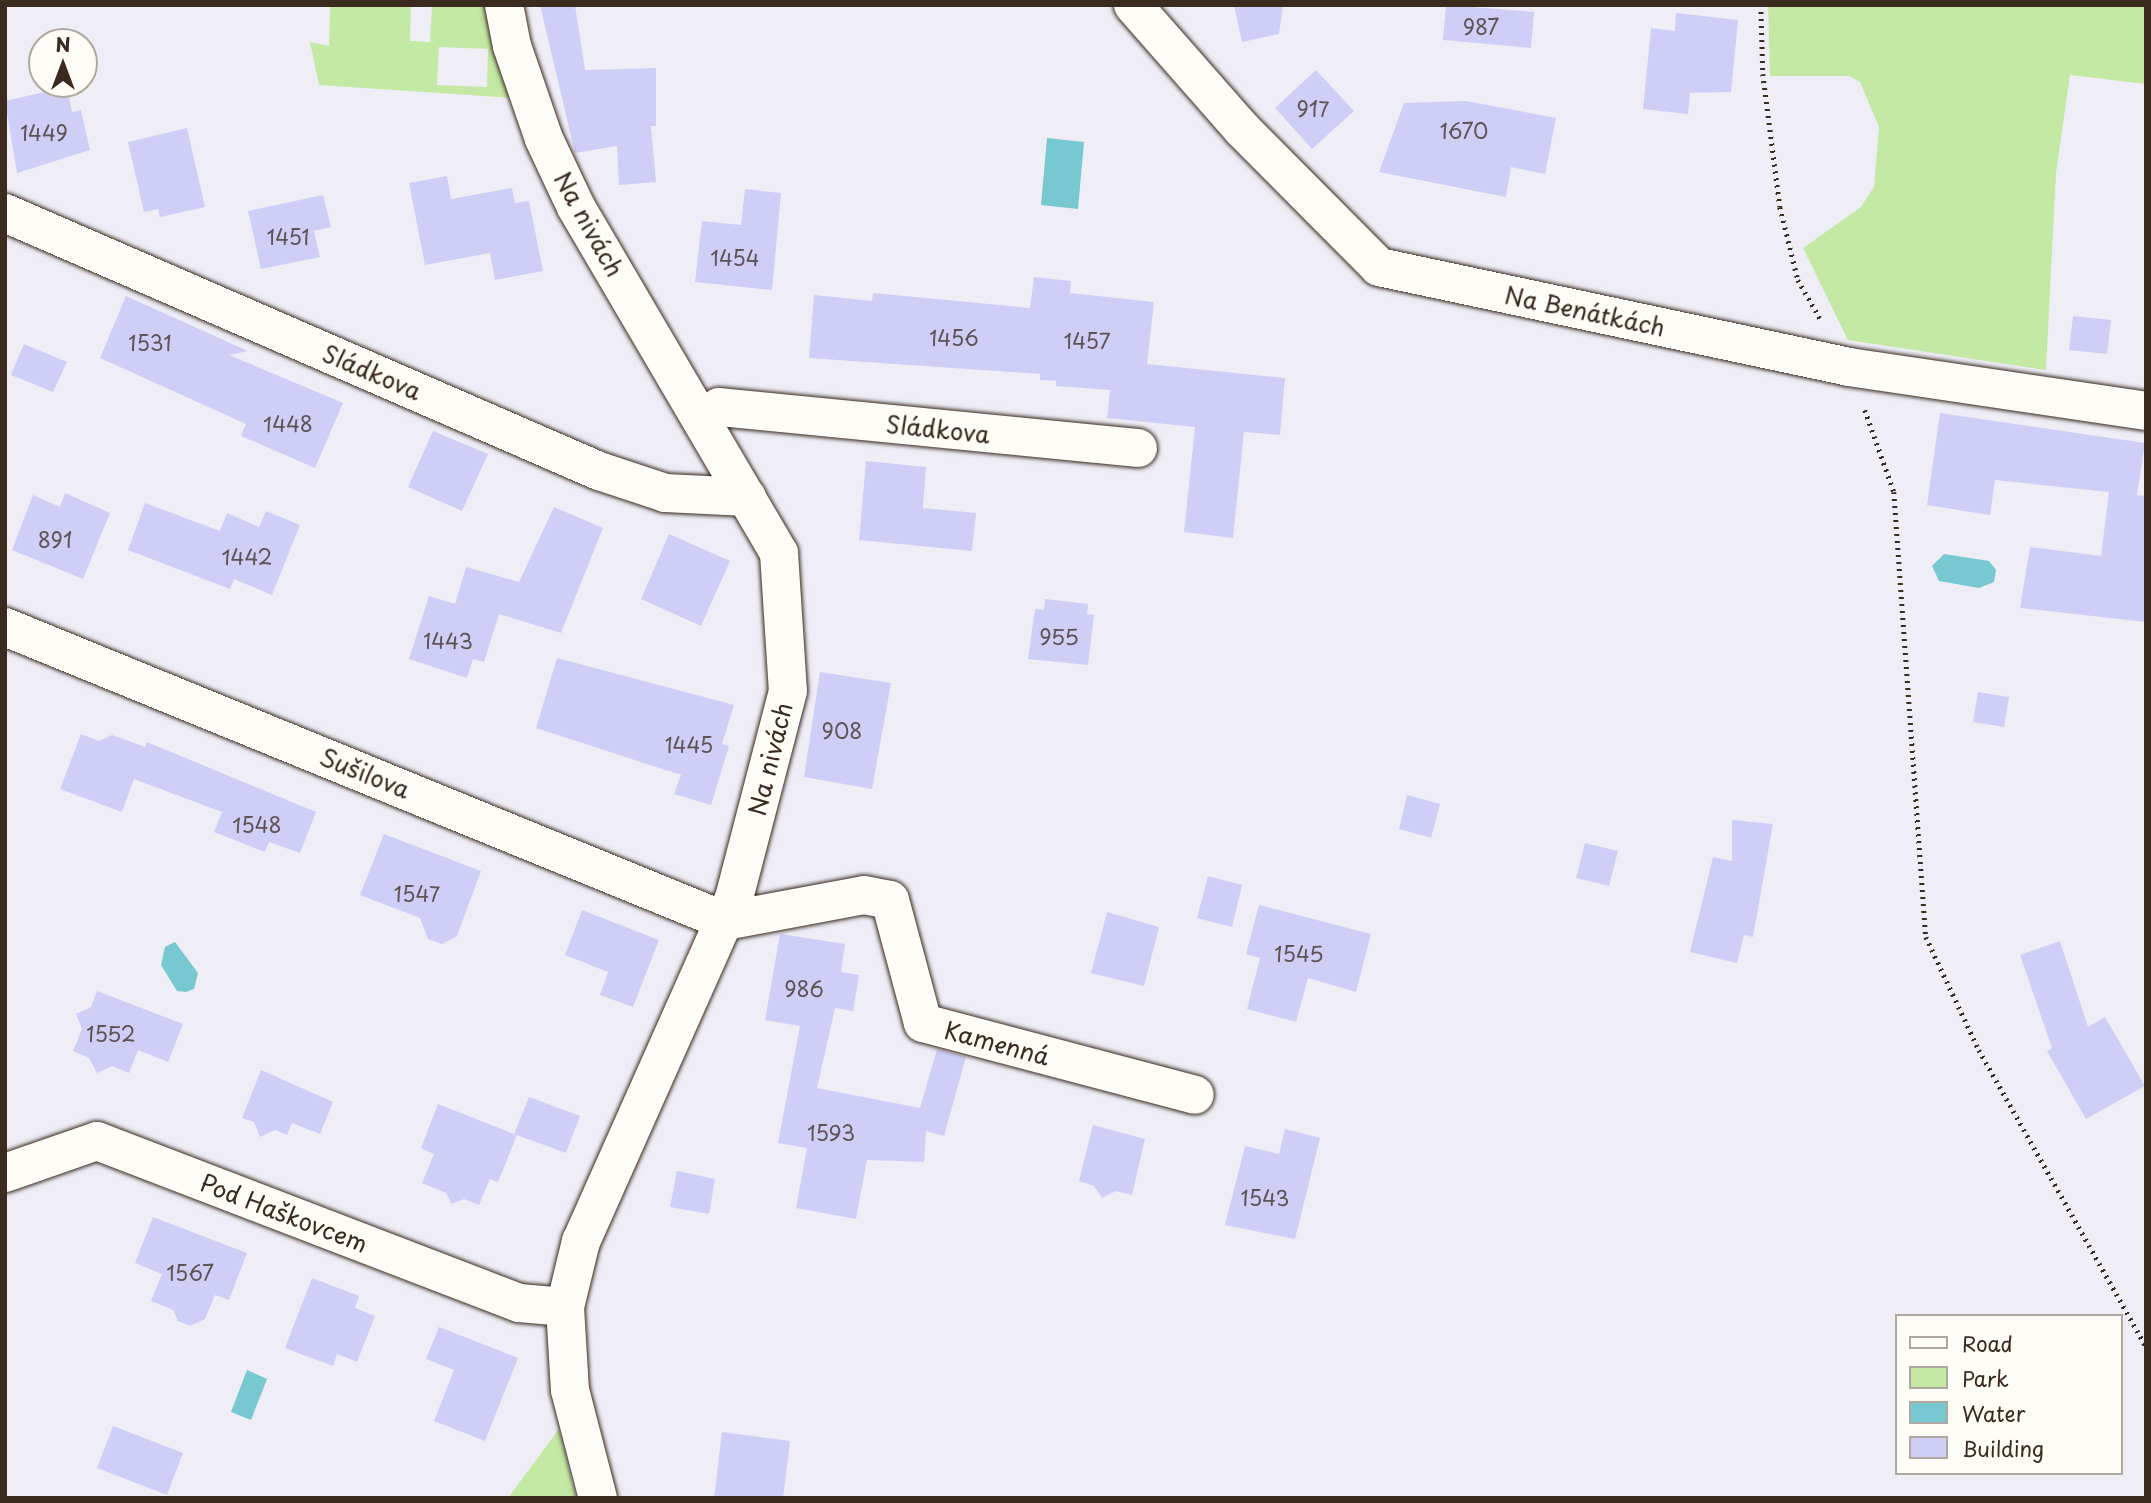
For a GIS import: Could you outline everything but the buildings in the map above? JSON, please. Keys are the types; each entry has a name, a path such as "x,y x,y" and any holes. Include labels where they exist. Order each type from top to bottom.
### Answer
{"street":[{"name":"Na nivách","path":"504,5 512,46 561,177 779,553 788,691 725,920 581,1241 565,1307 570,1390 598,1498"},
{"name":"Na Benátkách","path":"1133,5 1242,129 1379,267 1829,363 2146,411"},
{"name":"Sládkova","path":"5,213 599,471 665,493 747,497"},
{"name":"Sládkova","path":"702,421 719,407 1138,448"},
{"name":"Sušilova","path":"5,627 725,920"},
{"name":"Kamenná","path":"725,920 863,895 890,900 923,1023 1195,1095"},
{"name":"Pod Haškovcem","path":"5,1173 97,1141 519,1303 565,1307"}],"path":[{"path":"1761,5 1763,74 1780,207 1798,280 1833,340 1829,363"},
{"path":"1863,405 1894,492 1926,937 1979,1050 2146,1346"}],"green space":[{"path":"330,5 411,5 410,41 430,42 432,5 490,5 514,98 319,85 310,42 329,46","holes":["439,47 488,49 487,87 437,85"]},
{"path":"1768,5 2146,5 2146,84 2070,75 2056,173 2046,370 1848,340 1803,248 1861,207 1874,187 1879,127 1860,82 1849,76 1770,76"},
{"path":"559,1429 576,1498 508,1498"}],"water":[{"path":"1047,138 1084,142 1078,209 1041,205"},
{"path":"1944,554 1989,561 1996,570 1994,582 1979,588 1939,581 1932,566"},
{"path":"175,942 198,973 194,989 186,992 177,991 161,965 165,947"},
{"path":"247,1370 267,1379 251,1420 231,1412"}]}
